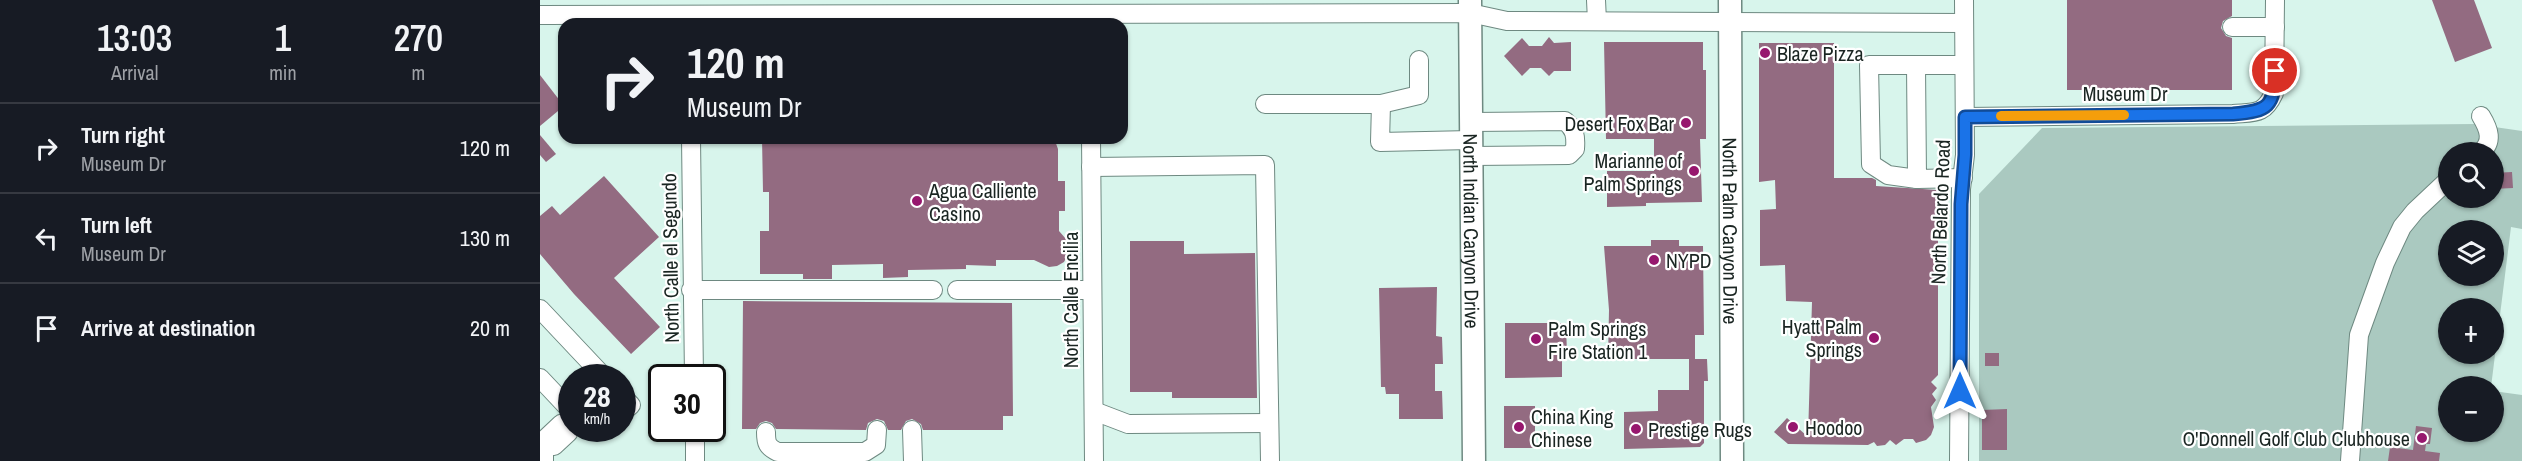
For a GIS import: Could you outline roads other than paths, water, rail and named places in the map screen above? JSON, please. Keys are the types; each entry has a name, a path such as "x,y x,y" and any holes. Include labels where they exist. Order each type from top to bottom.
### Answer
{"main road":[{"name":"North Indian Canyon Drive","path":"1470,6 1474,461"},
{"name":"North Palm Canyon Drive","path":"1730,10 1732,461"}],"street":[{"path":"1596,0 1597,21"},
{"name":"North Belardo Road","path":"1959,461 1961,204 1965,117 1964,0"},
{"path":"2232,27 2275,27 2275,0"},
{"path":"540,15 1090,13 1188,7 1470,6 1508,21 1597,21 1730,10 1964,23"},
{"name":"Museum Dr","path":"1965,117 2258,112 2268,106 2274,93 2275,27"},
{"path":"1265,104 1381,104 1419,95 1419,60"},
{"path":"1963,178 1917,179 1888,175 1871,164 1869,65 1964,65"},
{"path":"1916,65 1917,179"},
{"path":"1381,104 1380,142 1471,139 1565,121 1572,127 1576,137 1575,149 1569,155 1471,139"},
{"path":"2481,116 2489,133 2489,142"},
{"name":"North Calle el Segundo","path":"691,144 693,364"},
{"name":"North Calle Encilia","path":"1091,144 1094,461"},
{"path":"1091,167 1265,165 1270,461"},
{"path":"2350,461 2359,335 2385,263 2402,227 2438,189"},
{"path":"692,290 933,290"},
{"path":"957,290 1092,290"},
{"path":"540,309 592,364"},
{"path":"540,378 558,404"},
{"path":"1094,411 1128,424 1269,423"},
{"path":"545,453 544,440 558,427"},
{"path":"766,432 766,443 778,452 865,452 876,445 877,430"},
{"path":"912,430 913,461"},
{"path":"695,442 695,461"}],"place":[{"name":"Blaze Pizza","path":"1765,53"},
{"name":"Desert Fox Bar","path":"1686,123"},
{"name":"Marianne of Palm Springs","path":"1694,171"},
{"name":"Agua Calliente Casino","path":"917,201"},
{"name":"NYPD","path":"1654,260"},
{"name":"Hyatt Palm Springs","path":"1874,338"},
{"name":"Palm Springs Fire Station 1","path":"1536,339"},
{"name":"China King Chinese","path":"1519,427"},
{"name":"Hoodoo","path":"1793,427"},
{"name":"Prestige Rugs","path":"1636,429"},
{"name":"O'Donnell Golf Club Clubhouse","path":"2422,438"}]}
